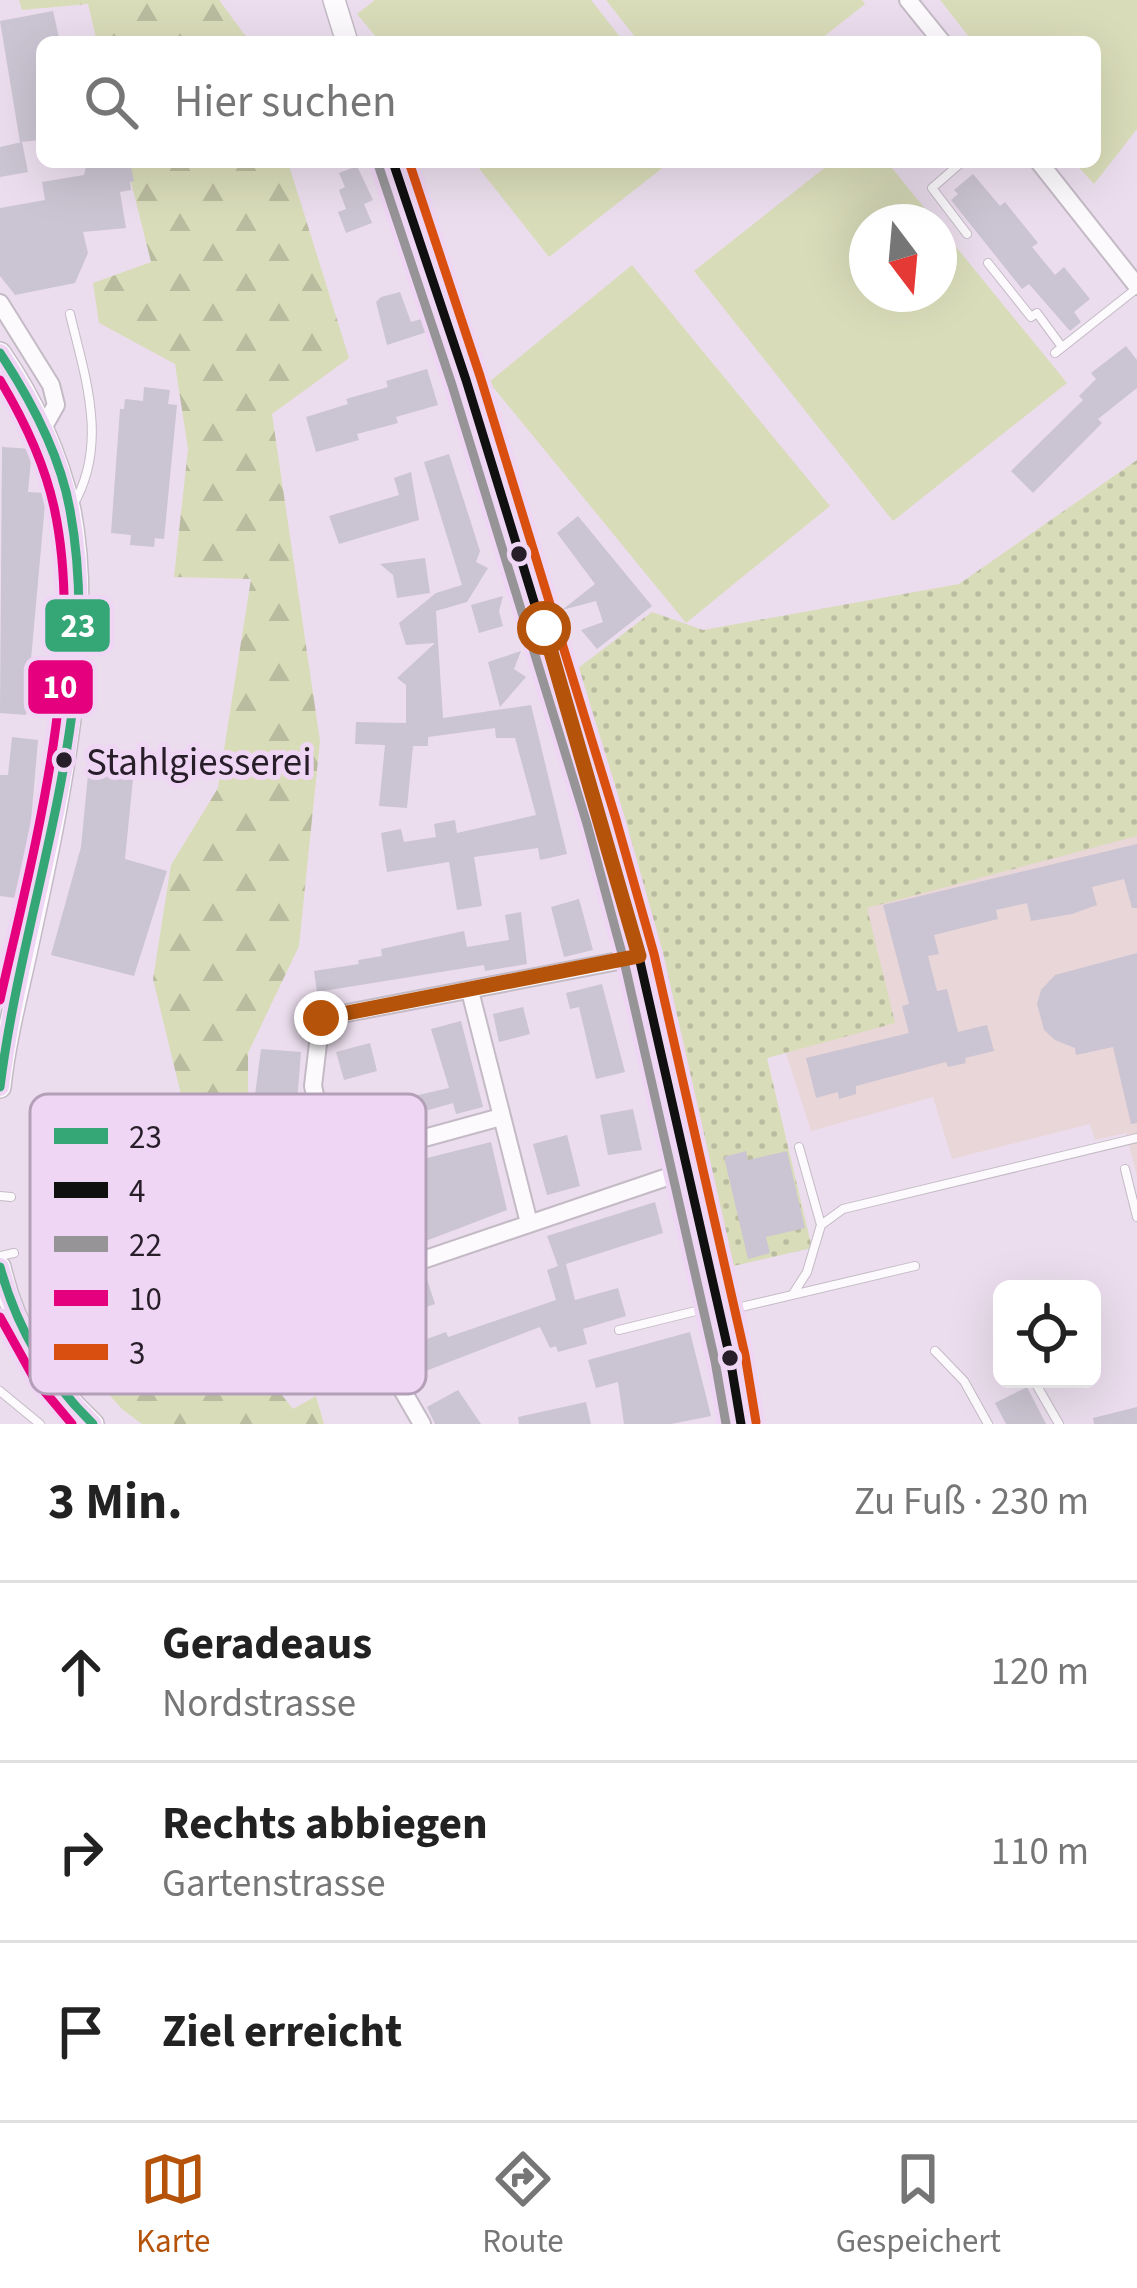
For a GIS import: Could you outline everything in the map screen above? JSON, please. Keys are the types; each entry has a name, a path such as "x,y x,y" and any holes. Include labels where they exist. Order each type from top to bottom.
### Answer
{"street":[{"path":"334,0 345,36"},
{"path":"908,0 937,36"},
{"path":"395,168 551,651 639,956 741,1424"},
{"path":"1044,168 1137,287"},
{"path":"0,303 51,385 56,406 43,428"},
{"path":"0,353 43,428 70,511 77,572 64,760 0,1087"},
{"path":"315,1094 321,1018 639,956"},
{"path":"470,991 529,1223"},
{"path":"426,1137 501,1117"},
{"path":"426,1258 688,1170"},
{"path":"7,1260 3,1293 30,1346"},
{"path":"61,1394 93,1424"},
{"path":"405,1394 422,1424"}],"lane":[{"path":"955,168 932,188 967,234"},
{"path":"988,263 1031,317 1037,314 1059,350 1137,287"},
{"path":"70,314 94,414 87,475 70,511"},
{"path":"821,1225 843,1209 1137,1138"},
{"path":"792,1295 807,1272 821,1225 800,1147"},
{"path":"1125,1169 1137,1217"},
{"path":"0,1256 7,1260"},
{"path":"620,1330 915,1266"},
{"path":"935,1351 964,1381 988,1424"},
{"path":"1039,1388 1059,1424"},
{"path":"0,1391 40,1424"}],"shaded area":[{"path":"1137,777 1137,1176 1126,1133 1095,1140 1090,1124 952,1159 933,1097 811,1131 776,1022 813,863"}],"green space":[{"path":"19,0 219,0 246,36 96,36 88,4 22,10"},
{"path":"375,0 591,0 619,36 375,36 357,14"},
{"path":"606,0 862,0 865,4 825,36 634,36"},
{"path":"940,0 1137,0 1137,129 1094,184 1079,168 1101,168 1101,36 968,36"},
{"path":"128,168 290,168 349,358 272,414 320,741 299,946 248,1053 248,1094 181,1094 153,979 171,865 218,788 251,579 174,577 188,449 175,364 99,323 93,283 151,262"},
{"path":"479,168 662,168 549,257"},
{"path":"824,168 892,168 921,204 849,204 849,312 957,312 957,248 1067,383 893,521 694,271"},
{"path":"632,265 830,506 686,623 489,382"},
{"path":"1137,460 1137,836 867,908 895,1023 767,1058 812,1248 720,1269 654,965 573,672 652,612 703,630 959,584"},
{"path":"108,1394 281,1394 293,1409 316,1396 324,1424 142,1424"}],"building":[{"path":"53,11 59,36 36,36 36,141 20,142 0,21"},
{"path":"22,142 28,172 0,177 0,147"},
{"path":"86,168 131,168 131,190 120,192 126,228 83,232 88,253 75,283 15,295 0,276 0,208 45,200 42,182 84,175"},
{"path":"358,168 373,200 364,204 372,223 346,233 338,212 346,209 339,173"},
{"path":"973,174 1000,206 1005,202 1038,243 1032,247 1055,275 1064,267 1090,299 1074,312 1081,322 1070,331 1029,284 1022,289 951,200 958,194 954,190"},
{"path":"400,292 411,322 429,317 433,330 387,345 376,302"},
{"path":"1126,346 1137,360 1137,388 1098,419 1102,423 1033,493 1011,471 1083,400 1079,396 1096,379 1091,373"},
{"path":"427,369 438,405 357,434 359,440 316,452 306,417 388,387 386,381"},
{"path":"144,387 170,390 168,404 177,405 164,539 155,538 154,547 130,545 131,535 111,533 120,409 125,399 143,401"},
{"path":"2,447 32,449 28,492 46,493 26,715 0,713"},
{"path":"449,454 480,551 476,562 488,568 467,602 436,611 443,718 531,705 567,854 540,860 538,848 474,857 482,906 457,910 449,862 387,872 381,833 401,829 404,842 436,837 434,824 455,820 457,833 536,815 515,738 496,738 495,728 428,737 428,746 413,746 407,808 379,806 385,745 355,744 356,722 406,723 406,685 397,678 435,643 406,645 399,623 436,593 462,585 424,462"},
{"path":"411,472 419,520 339,544 329,516 399,495 394,478"},
{"path":"578,516 652,606 597,649 581,630 603,622 596,601 562,610 595,584 557,533"},
{"path":"425,558 430,593 397,598 393,575 380,564"},
{"path":"503,596 499,611 503,626 479,633 471,605"},
{"path":"521,651 514,669 526,677 500,707 488,662"},
{"path":"12,737 38,740 29,845 15,898 0,896 0,775 8,775"},
{"path":"90,754 135,759 125,859 167,871 134,976 51,955 81,847"},
{"path":"1137,844 1137,908 1132,908 1124,879 1092,887 1097,905 1072,914 1031,921 1027,903 996,910 998,919 934,935 939,954 928,956 937,991 947,989 958,1032 987,1025 994,1051 965,1058 966,1063 948,1067 946,1062 856,1086 856,1094 839,1099 838,1092 816,1098 806,1058 909,1033 902,1006 909,1004 883,905"},
{"path":"579,899 593,950 564,957 551,907"},
{"path":"521,912 527,964 485,971 484,965 317,992 314,971 359,964 358,960 382,956 381,949 464,931 467,947 509,940 505,915"},
{"path":"1137,953 1137,1123 1131,1124 1113,1047 1076,1055 1075,1048 1044,1030 1037,1004 1041,990 1055,975"},
{"path":"602,984 625,1072 596,1079 579,1007 570,1009 566,993"},
{"path":"523,1007 530,1034 499,1042 493,1014"},
{"path":"461,1021 483,1107 456,1114 453,1103 426,1111 423,1094 449,1088 431,1029"},
{"path":"370,1043 377,1071 344,1080 336,1052"},
{"path":"261,1049 301,1052 298,1094 255,1094"},
{"path":"633,1109 642,1150 608,1155 600,1115"},
{"path":"567,1135 580,1186 547,1195 533,1144"},
{"path":"491,1142 507,1210 426,1241 426,1158"},
{"path":"746,1151 748,1160 787,1151 805,1228 766,1237 770,1253 748,1259 724,1157"},
{"path":"655,1202 663,1233 566,1264 575,1300 618,1288 626,1316 583,1329 587,1344 558,1352 556,1346 550,1348 540,1327 426,1371 426,1339 446,1332 448,1337 556,1300 547,1270 558,1266 547,1236"},
{"path":"426,1279 435,1304 426,1307"},
{"path":"690,1332 711,1416 671,1424 624,1424 618,1382 596,1388 588,1360"},
{"path":"1028,1388 1046,1424 1006,1424 995,1403"},
{"path":"458,1390 481,1424 435,1424 427,1407"},
{"path":"586,1402 591,1424 519,1424 518,1417"},
{"path":"1137,1407 1137,1424 1094,1424 1093,1418"}],"transit line":[{"name":"22","path":"379,168 452,385 587,824 624,961 726,1424"},
{"name":"4","path":"395,168 466,380 639,957 741,1424"},
{"name":"3","path":"411,168 480,376 654,954 756,1422"},
{"name":"23","path":"0,353 33,409 59,468 70,510 78,583 78,656 70,728 0,1087"},
{"name":"10","path":"0,380 50,490 63,565 64,627 52,755 0,1000"},
{"name":"23","path":"0,1267 30,1340"},
{"name":"10","path":"0,1317 30,1371"},
{"name":"10","path":"47,1394 72,1424"},
{"name":"23","path":"66,1394 93,1424"}],"place":[{"name":"Stahlgiesserei","path":"64,760"}],"route":[{"path":"321,1018 639,956 544,628"}]}
